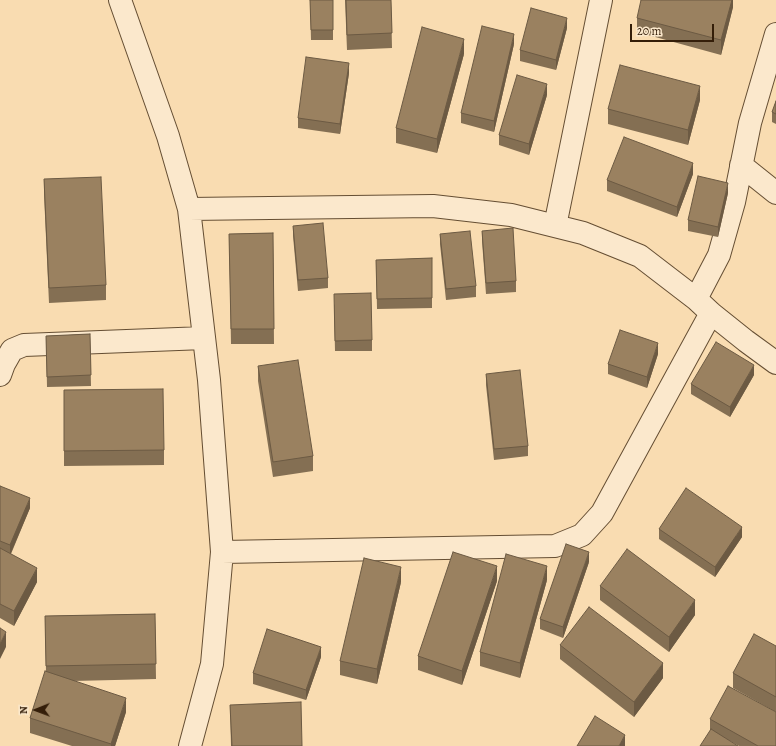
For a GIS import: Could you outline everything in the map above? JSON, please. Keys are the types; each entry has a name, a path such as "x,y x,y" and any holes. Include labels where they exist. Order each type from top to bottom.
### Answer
{"street":[{"path":"120,0 168,136 189,209 209,380 222,552 212,664 190,746"},
{"path":"555,226 601,0"},
{"path":"222,552 554,546 582,535 602,513 704,306 734,202 750,123 776,34"},
{"path":"741,164 776,193"},
{"path":"189,209 433,206 511,215 583,233 640,256 776,363"},
{"path":"0,375 12,350 24,345 204,338"}],"building":[{"path":"310,0 333,0 333,30 311,30"},
{"path":"346,0 391,0 392,33 347,35"},
{"path":"641,0 732,0 721,40 637,18"},
{"path":"531,8 567,18 556,60 520,50"},
{"path":"482,26 514,34 494,121 461,113"},
{"path":"422,27 464,39 437,139 396,128"},
{"path":"306,57 349,63 340,124 298,118"},
{"path":"620,65 700,86 688,130 608,109"},
{"path":"517,75 547,84 529,144 499,135"},
{"path":"776,101 776,114 772,112"},
{"path":"624,137 693,163 677,207 607,180"},
{"path":"698,176 728,183 718,227 688,220"},
{"path":"101,177 106,285 49,288 44,179"},
{"path":"323,223 328,278 298,280 293,226"},
{"path":"513,228 516,281 486,283 482,231"},
{"path":"470,231 476,286 446,289 440,234"},
{"path":"273,233 274,329 231,329 229,234"},
{"path":"432,258 432,298 377,299 376,260"},
{"path":"371,293 372,340 335,341 334,294"},
{"path":"620,330 658,343 647,377 608,364"},
{"path":"90,334 91,375 47,377 46,336"},
{"path":"716,342 754,365 730,407 691,384"},
{"path":"298,360 313,456 273,462 258,366"},
{"path":"520,370 528,446 494,449 486,374"},
{"path":"163,389 164,450 64,451 64,390"},
{"path":"0,486 30,498 10,545 0,541"},
{"path":"686,488 742,527 715,567 659,529"},
{"path":"566,544 589,552 563,627 540,619"},
{"path":"0,548 37,568 14,611 0,604"},
{"path":"627,549 695,600 669,637 600,586"},
{"path":"453,552 497,566 462,671 418,656"},
{"path":"506,554 547,566 520,663 480,652"},
{"path":"364,558 401,567 377,669 340,661"},
{"path":"589,607 663,663 634,702 560,645"},
{"path":"155,614 156,664 46,666 45,616"},
{"path":"0,628 6,632 0,644"},
{"path":"267,629 321,647 306,690 253,673"},
{"path":"754,634 776,646 776,697 733,673"},
{"path":"45,671 126,698 111,744 30,718"},
{"path":"728,686 776,712 776,746 758,746 710,719"},
{"path":"301,702 302,746 232,746 230,705"},
{"path":"595,716 625,735 619,746 577,746"},
{"path":"711,729 738,746 700,746"}]}
